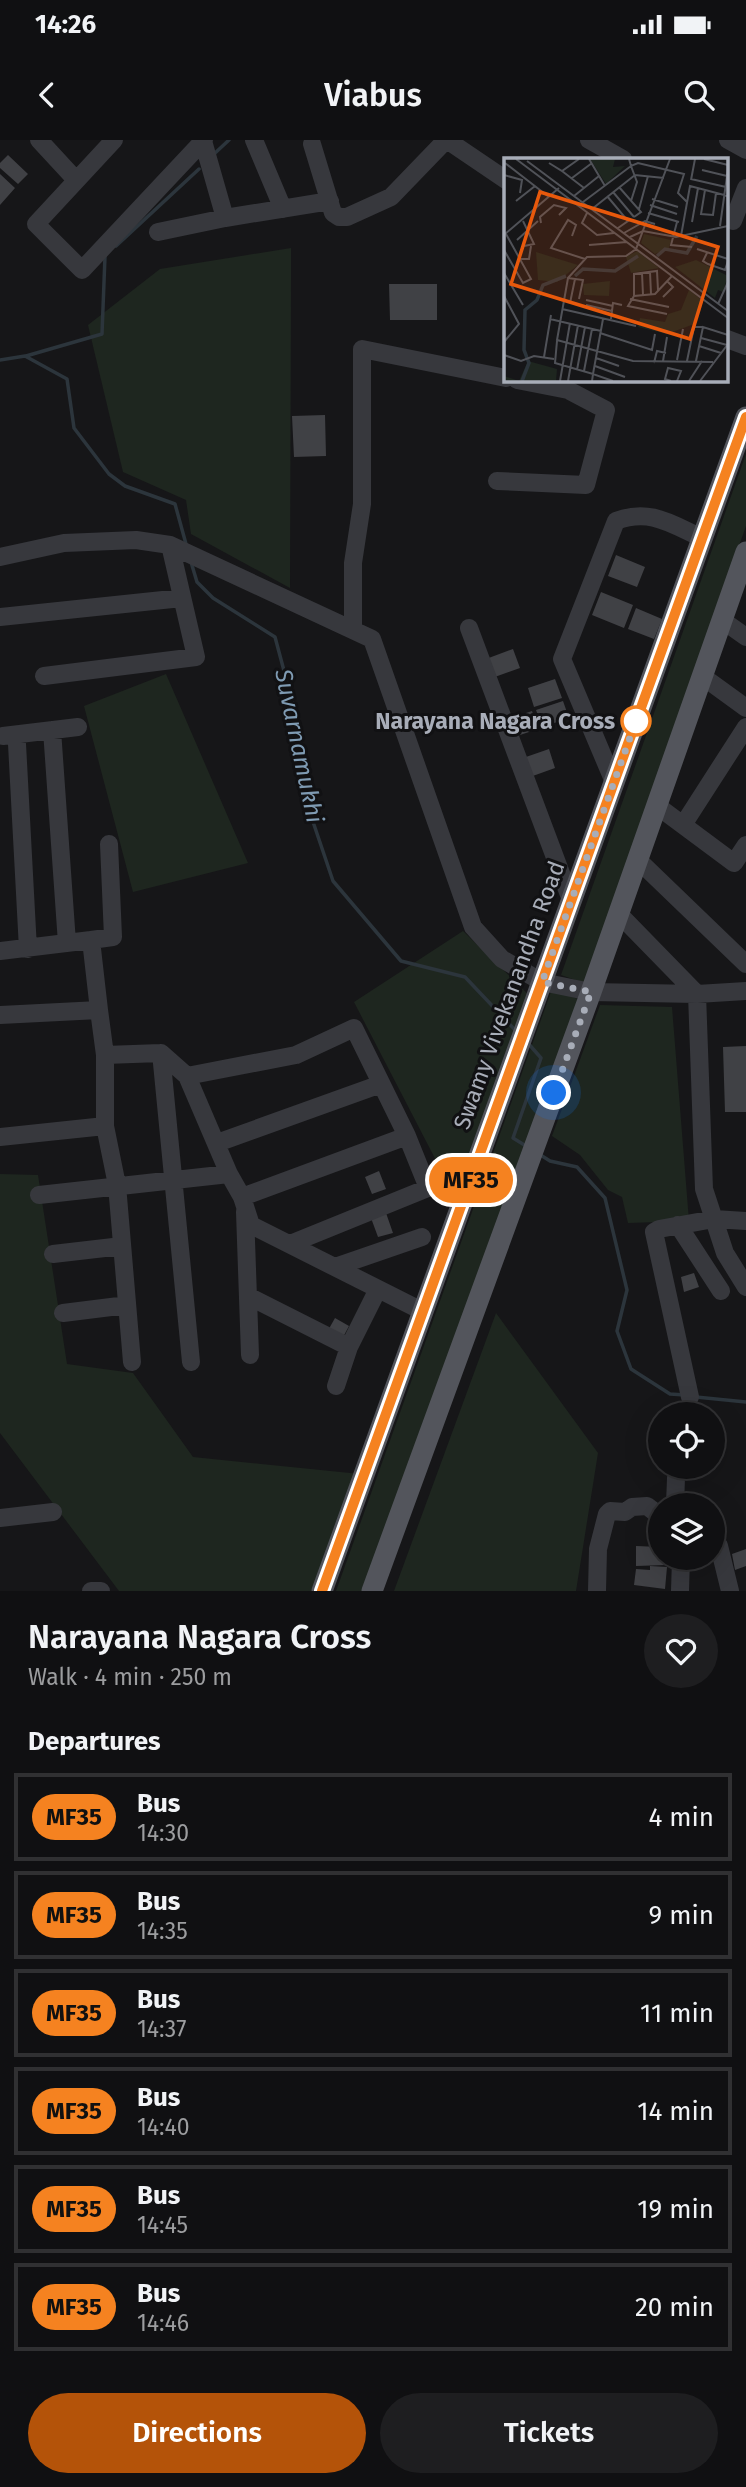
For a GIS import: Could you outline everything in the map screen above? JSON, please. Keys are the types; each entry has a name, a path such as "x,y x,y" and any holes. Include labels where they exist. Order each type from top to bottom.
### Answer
{"main road":[{"name":"Swamy Vivekanandha Road","path":"322,1591 746,417"},
{"path":"372,1591 744,564"}],"street":[{"path":"40,140 76,180"},
{"path":"114,140 36,224 82,270 203,141"},
{"path":"254,140 283,209"},
{"path":"312,144 333,213 339,217 347,217 391,197 446,140 504,179"},
{"path":"589,140 621,158"},
{"path":"728,140 746,150"},
{"path":"203,141 225,218"},
{"path":"735,223 746,188"},
{"path":"158,232 330,201"},
{"path":"728,339 746,346"},
{"path":"353,630 353,563 362,505 362,349 504,378"},
{"path":"497,481 586,485 606,410 568,390 527,382"},
{"path":"614,782 562,659 616,521 646,515 702,538"},
{"path":"0,557 64,543 136,540 171,545 372,639 473,927 502,959 542,982 591,992 696,994 746,991"},
{"path":"44,676 196,657 171,545"},
{"path":"0,617 182,598"},
{"path":"722,620 746,637"},
{"path":"469,628 571,900"},
{"path":"702,676 746,708"},
{"path":"28,949 10,740 78,727"},
{"path":"683,825 746,727"},
{"path":"52,730 67,943"},
{"path":"656,805 740,868 746,845"},
{"path":"0,951 113,937 109,844"},
{"path":"637,859 746,964"},
{"path":"618,913 696,994 704,1189 725,1253 746,1286"},
{"path":"91,940 105,1055 104,1126 117,1185 132,1362"},
{"path":"0,1015 99,1010"},
{"path":"187,1076 296,1055 354,1028 407,1136 428,1188 290,1244"},
{"path":"105,1055 161,1053 187,1076 251,1225 424,1312"},
{"path":"161,1053 191,1362"},
{"path":"217,1143 381,1084"},
{"path":"0,1137 104,1126"},
{"path":"243,1205 407,1136"},
{"path":"39,1195 229,1174"},
{"path":"243,1205 250,1355"},
{"path":"690,1397 654,1232 713,1219 746,1221"},
{"path":"678,1225 721,1291"},
{"path":"335,1267 422,1237"},
{"path":"53,1254 122,1246"},
{"path":"336,1386 349,1346 378,1289"},
{"path":"248,1296 349,1346"},
{"path":"64,1313 127,1305"},
{"path":"597,1591 598,1549 607,1514 610,1511 625,1512 641,1506 648,1507"},
{"path":"0,1518 53,1512"},
{"path":"680,1591 681,1570"},
{"path":"725,1570 730,1591"},
{"path":"91,1591 101,1591"}],"shaded area":[{"path":"291,248 290,588 191,534 186,500 123,472 88,325 160,269"},
{"path":"746,454 746,526 584,983 561,975"},
{"path":"166,674 248,863 133,892 84,706"},
{"path":"463,931 531,997 456,1199 354,1002"},
{"path":"552,989 578,999 366,1591 336,1591"},
{"path":"600,1005 672,1007 689,1221 628,1223 622,1197 608,1190 580,1155 552,1136"},
{"path":"0,1174 38,1175 67,1364 133,1373 193,1457 360,1474 311,1591 119,1591 0,1433"},
{"path":"496,1313 598,1453 576,1591 394,1591"}],"building":[{"path":"8,155 28,174 18,184 0,168 0,163"},
{"path":"0,174 15,188 0,205"},
{"path":"389,284 437,284 437,320 390,320"},
{"path":"325,415 326,456 294,457 292,416"},
{"path":"616,555 645,567 637,587 608,576"},
{"path":"601,592 633,605 624,628 592,615"},
{"path":"636,608 662,619 654,639 628,629"},
{"path":"513,649 520,668 492,678 486,659"},
{"path":"555,679 562,698 534,707 528,688"},
{"path":"563,701 569,718 542,727 536,710"},
{"path":"532,711 538,729 514,737 508,719"},
{"path":"549,749 555,768 530,777 523,758"},
{"path":"746,1046 746,1112 725,1112 723,1047"},
{"path":"379,1171 386,1189 372,1194 365,1177"},
{"path":"386,1213 393,1233 378,1237 371,1218"},
{"path":"694,1273 699,1287 684,1292 681,1277"},
{"path":"335,1318 349,1326 341,1341 326,1334"},
{"path":"636,1546 648,1546 648,1566 636,1566"},
{"path":"746,1549 746,1566 735,1570 732,1554"},
{"path":"636,1569 667,1570 665,1589 634,1585"}],"waterway":[{"path":"214,154 229,140"},
{"path":"116,246 199,169"},
{"path":"26,356 102,334 105,256"},
{"name":"Suvarnamukhi","path":"0,360 25,356 67,379 74,428 109,474 125,486 175,504 186,544"},
{"name":"Suvarnamukhi","path":"191,562 197,582 213,598 275,637 299,727 305,798 333,881 401,961 465,977 517,1032"},
{"name":"Suvarnamukhi","path":"526,1146 513,1138 541,1058 527,1042"},
{"name":"Suvarnamukhi","path":"539,1154 550,1161 577,1167 605,1198 627,1290 617,1331 631,1369 670,1394 685,1395"},
{"name":"Suvarnamukhi","path":"696,1397 746,1402"}],"bus line":[{"name":"MF35","path":"322,1591 746,417"}],"place":[{"name":"Narayana Nagara Cross","path":"636,721"}],"route":[{"path":"554,1093 591,992 542,982 636,721"}]}
